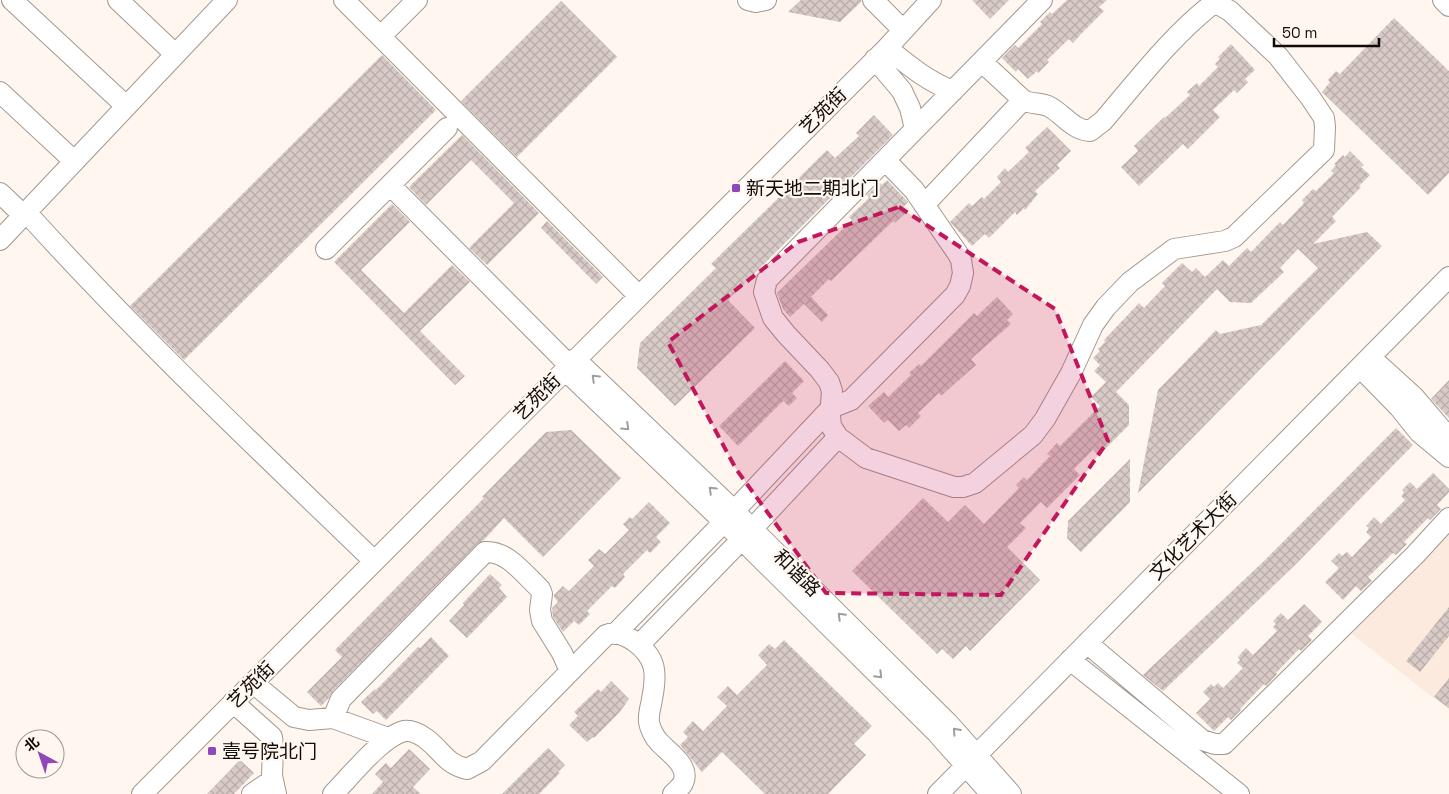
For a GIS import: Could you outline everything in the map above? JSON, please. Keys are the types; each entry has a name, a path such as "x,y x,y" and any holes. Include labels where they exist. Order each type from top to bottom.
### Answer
{"street":[{"path":"12,0 126,106"},
{"path":"118,0 175,54"},
{"path":"0,240 227,0"},
{"path":"344,0 639,296"},
{"path":"381,36 417,0"},
{"path":"748,0 756,2 766,0"},
{"path":"873,0 903,30"},
{"name":"艺苑街","path":"142,794 881,53 931,0"},
{"path":"982,62 1023,100 1028,103 1048,106 1074,126 1083,131 1090,131 1103,121 1181,31 1213,1 1230,11 1278,56 1310,97 1324,118 1324,150 1234,237 1225,241 1174,249 1130,282 1092,325 1072,374 1033,435 975,483 963,487 954,486 866,458 838,437 831,426 832,391 829,382 776,324 764,292 767,280 1042,0"},
{"path":"1442,0 1449,6"},
{"path":"881,53 939,86 953,91"},
{"path":"881,53 902,90 910,108 915,129"},
{"path":"0,92 74,162"},
{"path":"924,205 1023,100"},
{"path":"326,249 448,128"},
{"path":"614,634 831,408 851,400 955,295 960,286 963,273 961,260 914,190 885,160"},
{"name":"和谐路","path":"390,185 570,365 747,534 937,733 1011,794"},
{"path":"0,193 25,214 171,365 374,561"},
{"name":"文化艺术大街","path":"938,794 1449,277"},
{"path":"1365,362 1414,397 1449,438"},
{"path":"1365,362 1398,407 1423,436 1449,457"},
{"path":"639,645 838,437"},
{"path":"1087,642 1202,740 1215,744 1224,744 1449,518"},
{"path":"333,718 341,699 485,552 499,553 508,559 540,589 542,594 540,610 542,621 562,653 570,671"},
{"path":"333,794 388,738 406,731 426,738 448,762 458,767 467,769 482,761 606,635 620,634 639,645 646,652 656,672 649,721 658,741 679,763 684,773 682,784 673,794"},
{"path":"1070,660 1239,794"},
{"path":"253,683 294,717 309,720 333,718 388,738"},
{"path":"234,702 272,737 272,776 275,788"},
{"name":"和谐路","path":"971,760 992,794"},
{"path":"252,794 265,785 275,788"}],"highlighted area":[{"path":"899,207 1055,309 1108,441 1001,595 826,593 736,469 668,342 798,242"}],"shaded area":[{"path":"1449,529 1449,710 1352,634"}],"building":[{"path":"801,0 861,0 861,2 840,22 788,12"},
{"path":"972,0 1009,0 990,19"},
{"path":"1067,0 1107,0 1099,7 1104,11 1073,43 1069,39 1047,60 1049,62 1038,73 1037,71 1028,79 1018,69 1016,72 1002,58 1015,45 1018,48 1042,24 1040,22 1050,12 1052,14"},
{"path":"561,1 617,57 517,157 461,101"},
{"path":"1394,18 1449,71 1449,173 1428,195 1322,92 1330,82 1328,80 1336,71 1340,74"},
{"path":"1231,44 1255,70 1245,79 1248,82 1237,93 1234,90 1213,110 1220,117 1188,149 1183,144 1139,186 1121,167 1138,151 1134,146 1190,95 1187,92 1197,83 1199,86 1218,67 1215,64 1220,59 1218,57"},
{"path":"382,55 436,110 184,360 130,306"},
{"path":"874,115 893,135 728,300 755,328 675,406 637,368 640,343 716,268 711,264 827,150 835,158 859,136 856,133"},
{"path":"1047,127 1071,151 1057,165 1060,168 1035,191 1038,194 1025,210 1024,208 1017,215 1015,212 989,238 985,234 972,246 950,222 969,203 972,206 982,197 984,199 1001,182 997,177 1005,168 1008,172 1029,152 1025,148"},
{"path":"462,135 539,213 487,265 469,248 514,203 471,160 426,205 409,187"},
{"path":"1350,151 1364,165 1361,167 1370,175 1332,217 1336,221 1313,244 1367,232 1382,246 1138,493 1158,390 1216,330 1220,334 1261,325 1318,268 1298,249 1280,268 1284,272 1251,303 1230,302 1217,289 1116,392 1129,405 1129,425 1098,456 1093,450 1074,469 1080,475 1047,508 1041,502 1020,523 1026,528 1007,547 1040,580 970,651 966,646 953,659 942,649 937,654 852,571 923,498 948,522 965,505 984,524 1019,488 1016,485 1024,477 1027,480 1050,456 1047,454 1057,443 1060,446 1100,406 1091,397 1106,382 1094,371 1100,365 1093,358 1100,351 1098,349 1105,342 1104,340 1139,303 1144,308 1165,286 1162,283 1182,263 1192,272 1196,268 1205,277 1223,260 1229,266 1247,248 1251,252 1280,222 1283,225 1304,203 1302,200 1313,189 1316,191 1334,173 1331,171 1336,165 1334,164 1343,155 1345,157"},
{"path":"887,180 908,202 901,209 906,213 895,223 893,221 831,281 829,279 811,297 828,315 822,322 804,304 790,317 783,309 777,293 852,220 849,217 869,198 867,195 880,183 882,185"},
{"path":"392,204 410,222 361,270 404,313 452,265 470,282 420,331 465,376 455,385 334,262"},
{"path":"547,221 603,277 596,284 541,228"},
{"path":"997,297 1013,314 1007,320 1011,324 971,359 976,365 941,396 939,393 918,413 921,416 909,428 906,425 899,431 888,420 884,423 868,406 884,392 888,397 911,375 909,373 919,364 921,366 974,313 977,316"},
{"path":"785,361 804,381 792,393 797,398 789,406 783,401 738,446 719,426"},
{"path":"1449,380 1449,418 1431,399"},
{"path":"1396,428 1413,445 1295,565 1163,691 1143,675 1264,561"},
{"path":"571,430 621,478 543,557 504,518 333,691 321,706 307,692 342,657 335,650 546,432"},
{"path":"1130,459 1130,502 1081,552 1067,538 1068,521"},
{"path":"1433,473 1449,489 1449,492 1437,505 1441,509 1430,520 1428,518 1404,542 1407,544 1396,555 1393,553 1368,577 1372,581 1361,591 1356,586 1343,600 1325,582 1339,568 1331,561 1339,553 1342,556 1347,552 1352,557 1371,537 1366,532 1369,528 1366,526 1374,517 1381,524 1405,500 1401,496 1404,493 1402,490 1410,482 1417,489"},
{"path":"649,502 670,523 656,537 661,542 650,553 647,550 623,574 625,577 615,588 612,586 587,611 590,614 579,625 574,621 563,632 553,617 552,608 558,602 554,595 563,586 569,591 594,566 588,560 599,549 605,554 629,530 623,524 630,517 632,519"},
{"path":"490,574 502,585 499,588 507,597 467,638 449,621"},
{"path":"1304,604 1322,622 1308,636 1312,640 1301,651 1299,649 1266,686 1264,684 1231,720 1228,717 1214,731 1196,713 1210,699 1203,692 1211,684 1214,687 1218,683 1223,688 1243,668 1237,663 1240,660 1238,657 1246,648 1253,655 1277,631 1273,627 1276,624 1273,621 1281,613 1288,620"},
{"path":"1449,607 1449,636 1420,672 1406,661"},
{"path":"431,637 449,656 386,720 377,711 373,714 361,702 376,690 418,647 420,648"},
{"path":"784,640 872,726 854,744 866,755 828,794 765,794 722,752 702,772 680,745 688,737 683,732 693,721 703,731 727,706 717,697 728,686 737,695 767,665 758,655 769,644 775,649"},
{"path":"1449,678 1449,708 1434,697"},
{"path":"611,681 629,699 619,713 594,738 587,742 569,725 578,716 574,712 598,689 601,692"},
{"path":"548,748 565,765 558,772 560,773 539,794 502,794"},
{"path":"409,749 430,769 413,787 421,794 372,794 383,782 375,774 386,763 391,768"},
{"path":"240,760 254,773 234,794 207,794"}],"place":[{"name":"新天地二期北门","path":"736,188"},
{"name":"壹号院北门","path":"212,751"}]}
